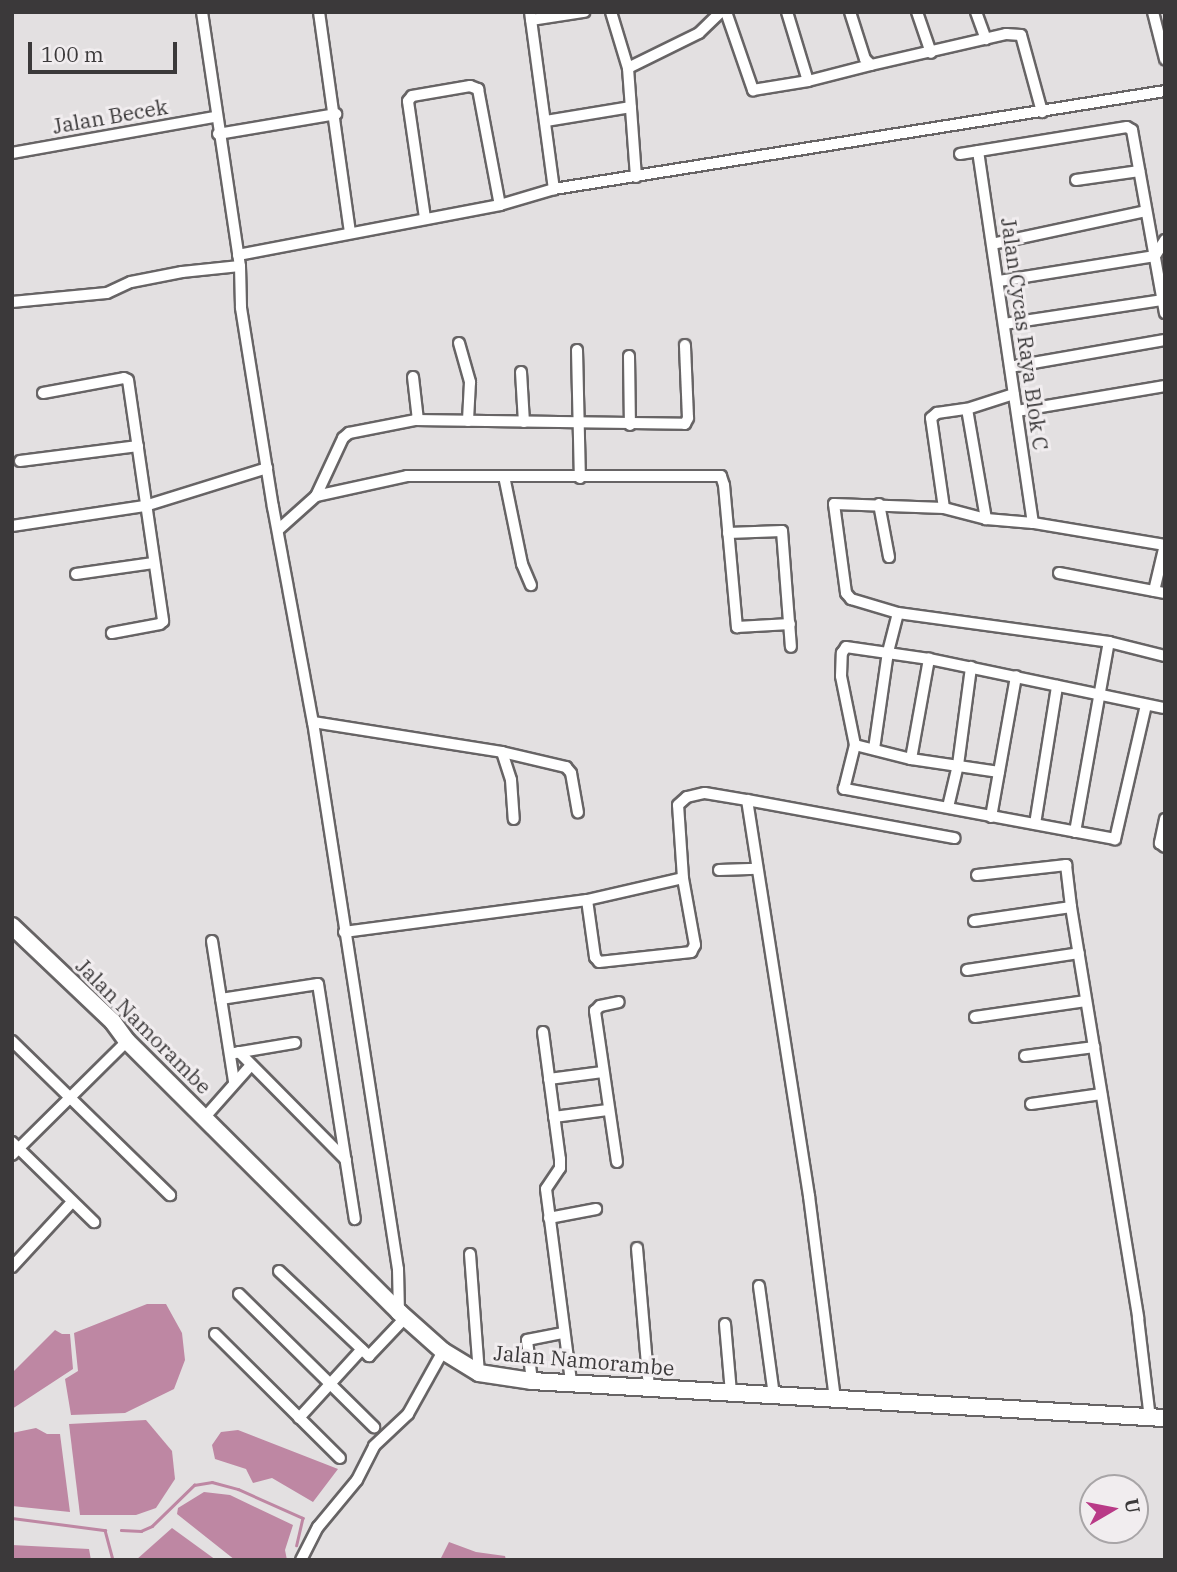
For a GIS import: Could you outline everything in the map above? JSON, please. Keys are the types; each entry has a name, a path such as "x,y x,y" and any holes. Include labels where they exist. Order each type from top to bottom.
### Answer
{"main road":[{"name":"Jalan Namorambe","path":"12,926 113,1022 127,1041 402,1315 443,1352 479,1373 532,1381 1157,1418"}],"street":[{"path":"202,12 215,117 239,261 241,307 313,722 398,1269 402,1315 369,1356 279,1271"},
{"path":"319,12 336,114 350,232"},
{"path":"554,189 531,16 584,12"},
{"path":"611,12 628,68 636,177"},
{"path":"628,68 699,33 723,12 753,90 808,81 1016,33 1021,35 1042,112"},
{"path":"787,12 808,81"},
{"path":"850,12 865,60 871,65"},
{"path":"917,12 931,53"},
{"path":"976,12 986,39"},
{"path":"1153,12 1165,59"},
{"path":"425,218 408,100 412,96 470,86 478,89 500,205"},
{"path":"12,302 107,293 131,282 239,261 350,232 500,205 554,189 1165,91"},
{"path":"546,121 631,107"},
{"path":"218,134 336,114"},
{"name":"Jalan Becek","path":"12,153 215,117"},
{"path":"961,154 1127,127 1134,133 1146,211 1161,250 1165,313"},
{"name":"Jalan Cycas Raya Blok C","path":"978,151 1033,523"},
{"path":"1076,180 1139,171"},
{"path":"992,244 1146,211"},
{"path":"999,281 1161,250"},
{"path":"1004,324 1163,300"},
{"path":"1010,367 1165,340"},
{"path":"459,343 470,383 468,421"},
{"path":"278,530 316,496 346,435 418,420 682,425 687,421 685,345"},
{"path":"577,350 580,478"},
{"path":"629,356 630,425"},
{"path":"520,372 524,422"},
{"path":"413,377 418,420"},
{"path":"43,393 127,378 163,623 112,633"},
{"path":"1017,411 1165,386"},
{"path":"944,508 930,421 937,413 967,409 1014,394"},
{"path":"967,409 986,519"},
{"path":"20,461 138,446"},
{"path":"12,526 145,506 267,468"},
{"path":"316,496 407,476 720,476 724,485 737,627 790,624"},
{"path":"504,476 522,564 531,585"},
{"path":"1059,573 1159,592 1165,545 1033,523 986,519 944,508 838,503 834,506 847,594 854,600 898,613 1109,642 1165,656"},
{"path":"879,505 889,557"},
{"path":"728,533 782,531 791,647"},
{"path":"76,574 153,563"},
{"path":"874,749 888,652 898,613"},
{"path":"1075,832 1109,642"},
{"path":"1146,705 1118,836 1109,840 844,789 855,745 841,677 843,650 846,647 971,667 1164,708"},
{"path":"911,759 929,659"},
{"path":"948,807 958,765 971,667"},
{"path":"991,817 1016,676"},
{"path":"1035,824 1057,686"},
{"path":"313,722 502,752 568,769 578,812"},
{"path":"855,745 911,759 999,772"},
{"path":"502,752 511,780 514,819"},
{"path":"587,900 595,957 599,962 688,953 695,945 683,878 677,811 682,801 705,793 956,838"},
{"path":"747,800 809,1196 835,1399"},
{"path":"1165,819 1160,843 1165,847"},
{"path":"977,876 1066,865 1140,1332 1157,1418"},
{"path":"719,870 757,869"},
{"path":"344,932 587,900 683,878"},
{"path":"974,921 1071,907"},
{"path":"212,941 221,999 234,1053 234,1081"},
{"path":"967,970 1079,953"},
{"path":"221,999 318,984 355,1219"},
{"path":"975,1017 1086,1001"},
{"path":"617,1162 595,1011 600,1006 619,1002"},
{"path":"542,1032 560,1168 547,1184 549,1218 570,1382"},
{"path":"12,1041 170,1195"},
{"path":"94,1222 15,1148 127,1041"},
{"path":"234,1053 295,1044"},
{"path":"1025,1056 1094,1047"},
{"path":"234,1053 251,1065 346,1160"},
{"path":"205,1117 234,1081 251,1065"},
{"path":"549,1079 603,1072"},
{"path":"1031,1104 1101,1094"},
{"path":"554,1116 608,1110"},
{"path":"12,1267 72,1202"},
{"path":"549,1218 596,1209"},
{"path":"637,1248 649,1387"},
{"path":"470,1254 479,1373"},
{"path":"759,1286 774,1395"},
{"path":"239,1294 374,1427"},
{"path":"725,1324 731,1392"},
{"path":"532,1381 527,1340 563,1333"},
{"path":"215,1334 340,1458"},
{"path":"299,1418 362,1349"},
{"path":"301,1560 318,1527 357,1480 374,1446 408,1414 443,1352"}],"shaded area":[{"path":"147,1304 166,1304 182,1333 185,1360 174,1389 125,1413 71,1415 65,1379 78,1371 74,1333"},
{"path":"55,1330 70,1334 73,1369 12,1409 12,1373"},
{"path":"146,1420 172,1451 175,1479 156,1508 136,1515 80,1515 69,1424"},
{"path":"36,1428 47,1434 60,1434 70,1512 12,1506 12,1433"},
{"path":"238,1430 338,1469 313,1502 272,1478 253,1483 246,1469 215,1459 212,1445 221,1432"},
{"path":"204,1492 230,1495 293,1525 285,1550 287,1560 235,1560 177,1514 178,1508"},
{"path":"172,1528 216,1560 136,1560"},
{"path":"449,1542 476,1552 505,1556 506,1560 440,1560"},
{"path":"12,1545 89,1549 91,1560 12,1560"}],"waterway":[{"path":"121,1530 141,1531 152,1526 194,1485 212,1482 238,1489 303,1518 297,1545"},
{"path":"12,1518 105,1530 113,1560"}]}
